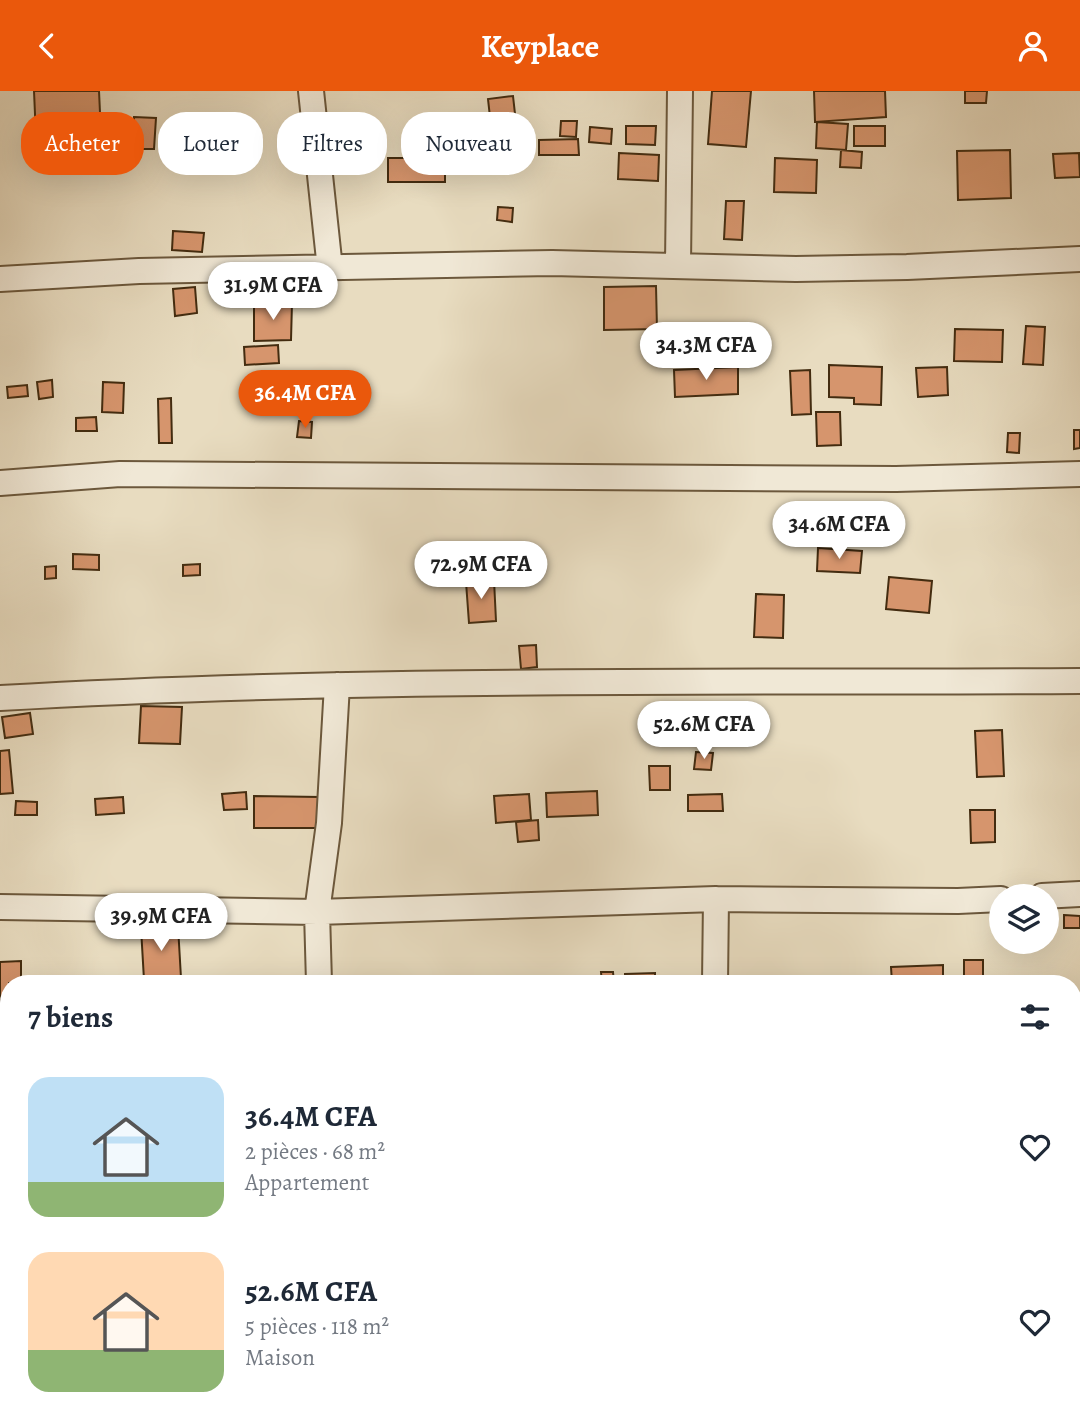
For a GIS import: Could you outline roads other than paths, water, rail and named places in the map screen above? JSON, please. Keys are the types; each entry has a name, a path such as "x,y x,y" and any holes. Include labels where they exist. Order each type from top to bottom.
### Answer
{"street":[{"path":"311,91 330,269"},
{"path":"678,265 680,91"},
{"path":"0,279 139,271 552,263 796,269 907,267 1080,258"},
{"path":"0,483 120,474 896,479 1080,474"},
{"path":"0,698 155,689 337,685 1080,681"},
{"path":"319,975 317,912 329,823 337,685"},
{"path":"1059,895 1080,894"},
{"path":"715,975 716,899"},
{"path":"0,907 317,912 716,899 989,900"}]}
